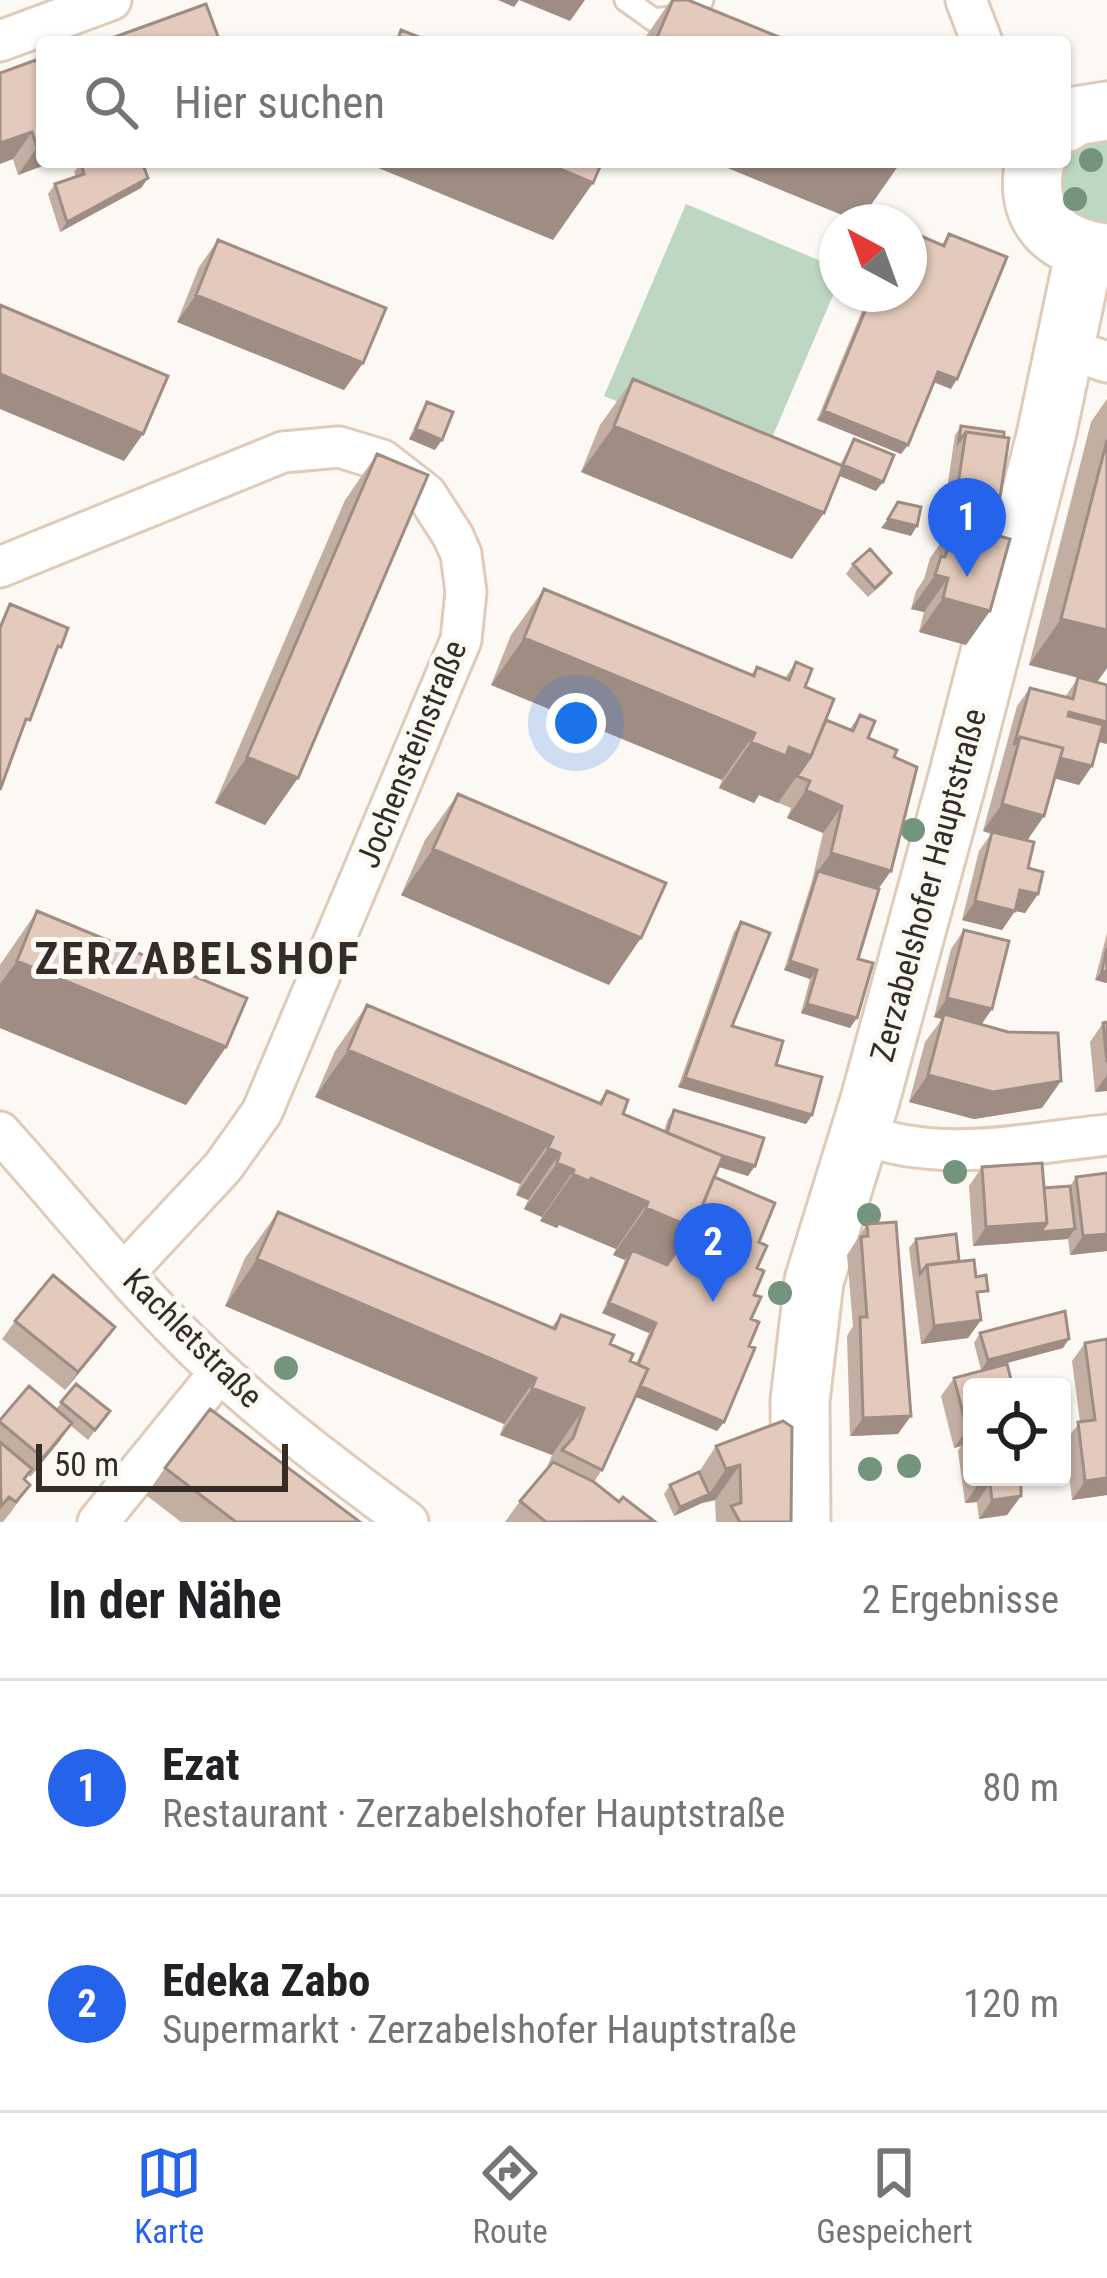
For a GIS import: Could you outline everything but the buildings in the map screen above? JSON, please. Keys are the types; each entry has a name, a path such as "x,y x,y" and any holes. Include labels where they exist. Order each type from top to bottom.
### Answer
{"street":[{"path":"0,41 111,0"},
{"path":"966,0 980,36"},
{"path":"1071,119 1107,111"},
{"path":"1034,168 1032,192 1040,215 1068,245 1096,252"},
{"name":"Zerzabelshofer Hauptstraße","path":"801,1522 800,1401 807,1324 824,1239 859,1133 958,776 1046,436 1086,355 1096,252"},
{"name":"Jochensteinstraße","path":"0,567 283,452 339,448 382,460 426,494 461,554 466,592 461,640 262,1112 223,1167 125,1272"},
{"name":"Kachletstraße","path":"0,1132 220,1372 305,1445 407,1522"},
{"path":"859,1133 897,1148 938,1152 1107,1135"},
{"path":"98,1522 220,1372"}],"lane":[{"path":"626,0 654,20 687,16 702,0"}],"green space":[{"path":"1107,135 1107,238 1081,234 1052,176 1055,168 1071,168 1071,147"},
{"path":"686,204 819,260 819,312 826,312 762,461 604,396"}],"place":[{"name":"Ezat","path":"967,577"},
{"name":"Edeka Zabo","path":"713,1302"}],"district":[{"name":"ZERZABELSHOF","path":"198,958"}]}
